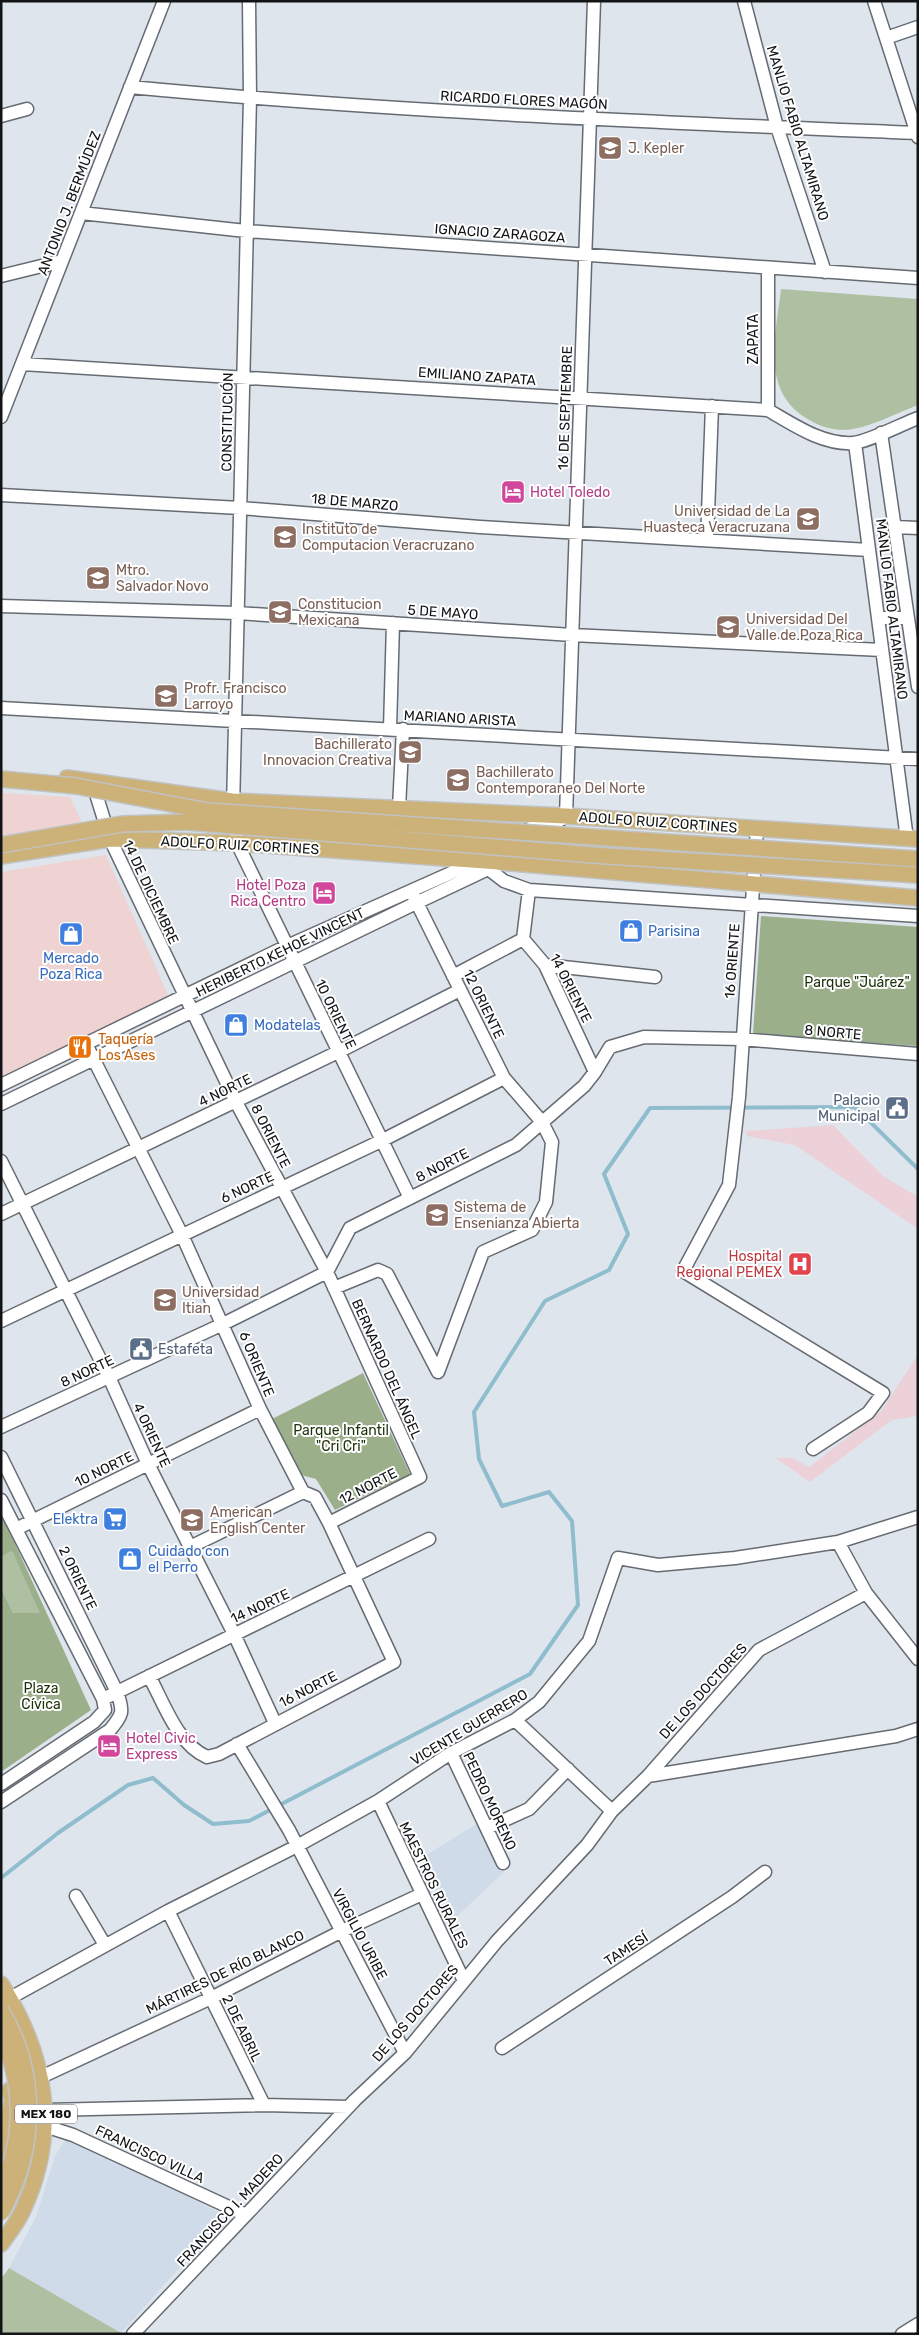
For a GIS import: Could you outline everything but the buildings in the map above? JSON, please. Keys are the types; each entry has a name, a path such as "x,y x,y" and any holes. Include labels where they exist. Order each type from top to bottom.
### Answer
{"main road":[{"name":"ADOLFO RUIZ CORTINES","path":"1,772 92,781 232,801 559,816 912,839"},
{"path":"1,779 76,786 208,812 918,858"},
{"path":"1,845 122,824 186,822 518,849 918,874"},
{"name":"ADOLFO RUIZ CORTINES","path":"1,856 110,839 237,843 753,883 918,898"},
{"name":"MEX 180","path":"1,1984 6,2004 30,2042 41,2077 46,2110 45,2125 31,2190 22,2214 1,2244"},
{"path":"1,2214 15,2190 26,2152 30,2110 24,2064 6,2004"},
{"path":"1,2035 10,2053 18,2090 18,2132 8,2173 1,2188"},
{"name":"MEX 180","path":"1,2055 11,2108 1,2158"}],"street":[{"name":"ANTONIO J. BERMÚDEZ","path":"1,417 164,1"},
{"name":"CONSTITUCIÓN","path":"237,843 232,801 250,98 249,1"},
{"name":"16 DE SEPTIEMBRE","path":"559,816 568,739 594,1"},
{"name":"MANLIO FABIO ALTAMIRANO","path":"744,1 777,127 825,272"},
{"path":"874,1 917,135"},
{"path":"886,38 918,27"},
{"name":"RICARDO FLORES MAGÓN","path":"130,87 250,98 589,120 777,127 917,135"},
{"path":"1,116 27,109"},
{"name":"IGNACIO ZARAGOZA","path":"81,213 246,231 586,253 918,278"},
{"path":"1,276 62,262"},
{"name":"ZAPATA","path":"768,268 768,410"},
{"name":"EMILIANO ZAPATA","path":"22,364 768,410 801,429 834,442 855,443 918,418"},
{"path":"707,540 712,406"},
{"name":"MANLIO FABIO ALTAMIRANO","path":"881,433 918,687"},
{"name":"MANLIO FABIO ALTAMIRANO","path":"855,443 897,759 912,839"},
{"name":"18 DE MARZO","path":"1,495 240,508 480,527 576,531 869,550"},
{"path":"895,527 918,528"},
{"name":"5 DE MAYO","path":"1,606 237,613 572,635 882,650"},
{"path":"878,618 908,618"},
{"path":"392,623 399,808"},
{"name":"MARIANO ARISTA","path":"1,708 234,719 918,759"},
{"name":"14 DE DICIEMBRE","path":"92,781 110,839 193,1012"},
{"name":"HERIBERTO KEHOE VINCENT","path":"1,1085 287,946 414,897 489,864 518,849 559,816"},
{"name":"HERIBERTO KEHOE VINCENT","path":"489,864 559,816"},
{"name":"16 ORIENTE","path":"757,828 741,1040 739,1097 729,1185 683,1271 883,1393 868,1413 813,1449"},
{"name":"10 ORIENTE","path":"237,843 410,1198"},
{"name":"ADOLFO RUIZ CORTINES","path":"489,864 504,881 529,890 918,916"},
{"path":"453,976 523,939 529,890"},
{"name":"HERIBERTO KEHOE VINCENT","path":"1,1104 295,962 414,897"},
{"name":"12 ORIENTE","path":"334,1288 378,1270 387,1274 393,1281 438,1372 483,1252 532,1230 546,1202 552,1142 542,1122 504,1078 414,897"},
{"name":"14 ORIENTE","path":"523,939 545,965 596,1072"},
{"path":"545,965 655,977"},
{"name":"4 NORTE","path":"1,1214 236,1102 460,990"},
{"name":"8 ORIENTE","path":"193,1012 280,1188 327,1272"},
{"name":"8 NORTE","path":"1,1427 224,1324 327,1272 350,1228 516,1145 584,1086 596,1072 610,1047 644,1037 741,1040 918,1054"},
{"name":"6 ORIENTE","path":"86,1044 182,1235 224,1324 260,1410 303,1492 315,1497 329,1523 353,1578 394,1662"},
{"name":"6 NORTE","path":"1,1321 381,1141 504,1078"},
{"name":"4 ORIENTE","path":"1,1160 109,1377 148,1464 234,1634 275,1723"},
{"name":"BERNARDO DEL ÁNGEL","path":"327,1272 420,1477"},
{"name":"10 NORTE","path":"16,1528 260,1410"},
{"name":"2 ORIENTE","path":"1,1457 117,1692 122,1706 122,1715 110,1730 36,1779"},
{"name":"12 NORTE","path":"329,1523 420,1477"},
{"path":"190,1547 303,1492"},
{"path":"1,1500 104,1705 94,1722 1,1784"},
{"name":"VICENTE GUERRERO","path":"6,2004 104,1945 297,1846 378,1801 451,1753 515,1720 539,1702 589,1641 615,1557 658,1565 735,1558 838,1542 918,1518"},
{"name":"14 NORTE","path":"104,1705 117,1692 430,1539"},
{"path":"838,1542 866,1592 918,1658"},
{"name":"DE LOS DOCTORES","path":"348,2107 405,2052 497,1941 587,1845 612,1811 648,1776 759,1650 866,1592"},
{"name":"16 NORTE","path":"237,1744 394,1662"},
{"path":"149,1676 178,1730 196,1752 206,1758 237,1744"},
{"path":"515,1720 612,1811"},
{"path":"648,1776 896,1736 918,1729"},
{"name":"VIRGILIO URIBE","path":"237,1744 259,1784 289,1830 405,2052"},
{"name":"PEDRO MORENO","path":"451,1753 503,1863"},
{"path":"1,1802 36,1779 27,1766"},
{"path":"487,1828 529,1809 568,1770"},
{"name":"MAESTROS RURALES","path":"378,1801 464,1981"},
{"name":"TAMESÍ","path":"502,2048 732,1897 765,1872"},
{"name":"MÁRTIRES DE RÍO BLANCO","path":"41,2077 211,1998 342,1931 422,1894"},
{"path":"76,1896 104,1945"},
{"name":"2 DE ABRIL","path":"168,1911 264,2105"},
{"path":"11,2108 46,2110 264,2105 348,2107"},
{"name":"FRANCISCO I. MADERO","path":"134,2334 348,2107"},
{"name":"FRANCISCO VILLA","path":"11,2108 246,2215"},
{"path":"902,2334 918,2324"}],"shaded area":[{"path":"1,793 70,797 86,831 1,845"},
{"name":"Mercado Poza Rica","path":"106,855 169,997 1,1077 1,872"},
{"path":"833,1125 883,1176 918,1197 918,1229 795,1145 747,1136 746,1131"},
{"path":"918,1355 918,1416 892,1420 810,1482 775,1458 793,1458 809,1467 881,1411"},
{"path":"480,1822 504,1872 450,1923 418,1860"},
{"path":"67,2138 76,2139 226,2216 121,2333 9,2268 36,2217 55,2156"}],"green space":[{"path":"781,289 918,299 918,405 869,425 847,430 828,428 806,418 792,406 782,392 777,377 774,360 776,324"},
{"name":"Parque \"Juárez\"","path":"761,916 918,927 918,1046 753,1034"},
{"name":"Parque Infantil \"Cri Cri\"","path":"363,1373 410,1474 335,1510 316,1479 293,1473 272,1419"},
{"name":"Plaza Cívica","path":"1,1513 91,1710 1,1772 1,1588 13,1613 40,1613 12,1551 1,1557"},
{"path":"12,1551 41,1613 13,1613 1,1588 1,1557"},
{"path":"9,2268 121,2333 1,2334 1,2279"}],"waterway":[{"path":"1,1878 58,1833 128,1785 153,1778 184,1805 213,1824 249,1821 530,1674 578,1605 572,1521 549,1492 502,1506 479,1459 474,1412 545,1301 609,1270 628,1234 604,1174 650,1108 855,1107 918,1169"}],"place":[{"name":"J. Kepler","path":"610,148"},
{"name":"Hotel Toledo","path":"513,492"},
{"name":"Universidad de La Huasteca Veracruzana","path":"808,519"},
{"name":"Instituto de Computacion Veracruzano","path":"285,537"},
{"name":"Mtro. Salvador Novo","path":"98,578"},
{"name":"Constitucion Mexicana","path":"280,612"},
{"name":"Universidad Del Valle de Poza Rica","path":"728,627"},
{"name":"Profr. Francisco Larroyo","path":"166,696"},
{"name":"Bachillerato Innovacion Creativa","path":"410,752"},
{"name":"Bachillerato Contemporaneo Del Norte","path":"458,780"},
{"name":"Hotel Poza Rica Centro","path":"324,893"},
{"name":"Parisina","path":"631,931"},
{"name":"Mercado Poza Rica","path":"71,934"},
{"name":"Modatelas","path":"236,1025"},
{"name":"Taquería Los Ases","path":"80,1047"},
{"name":"Palacio Municipal","path":"897,1108"},
{"name":"Sistema de Ensenianza Abierta","path":"437,1215"},
{"name":"Hospital Regional PEMEX","path":"800,1264"},
{"name":"Universidad Itian","path":"165,1300"},
{"name":"Estafeta","path":"141,1349"},
{"name":"Elektra","path":"115,1519"},
{"name":"American English Center","path":"192,1520"},
{"name":"Cuidado con el Perro","path":"130,1559"},
{"name":"Hotel Civic Express","path":"109,1746"}]}
